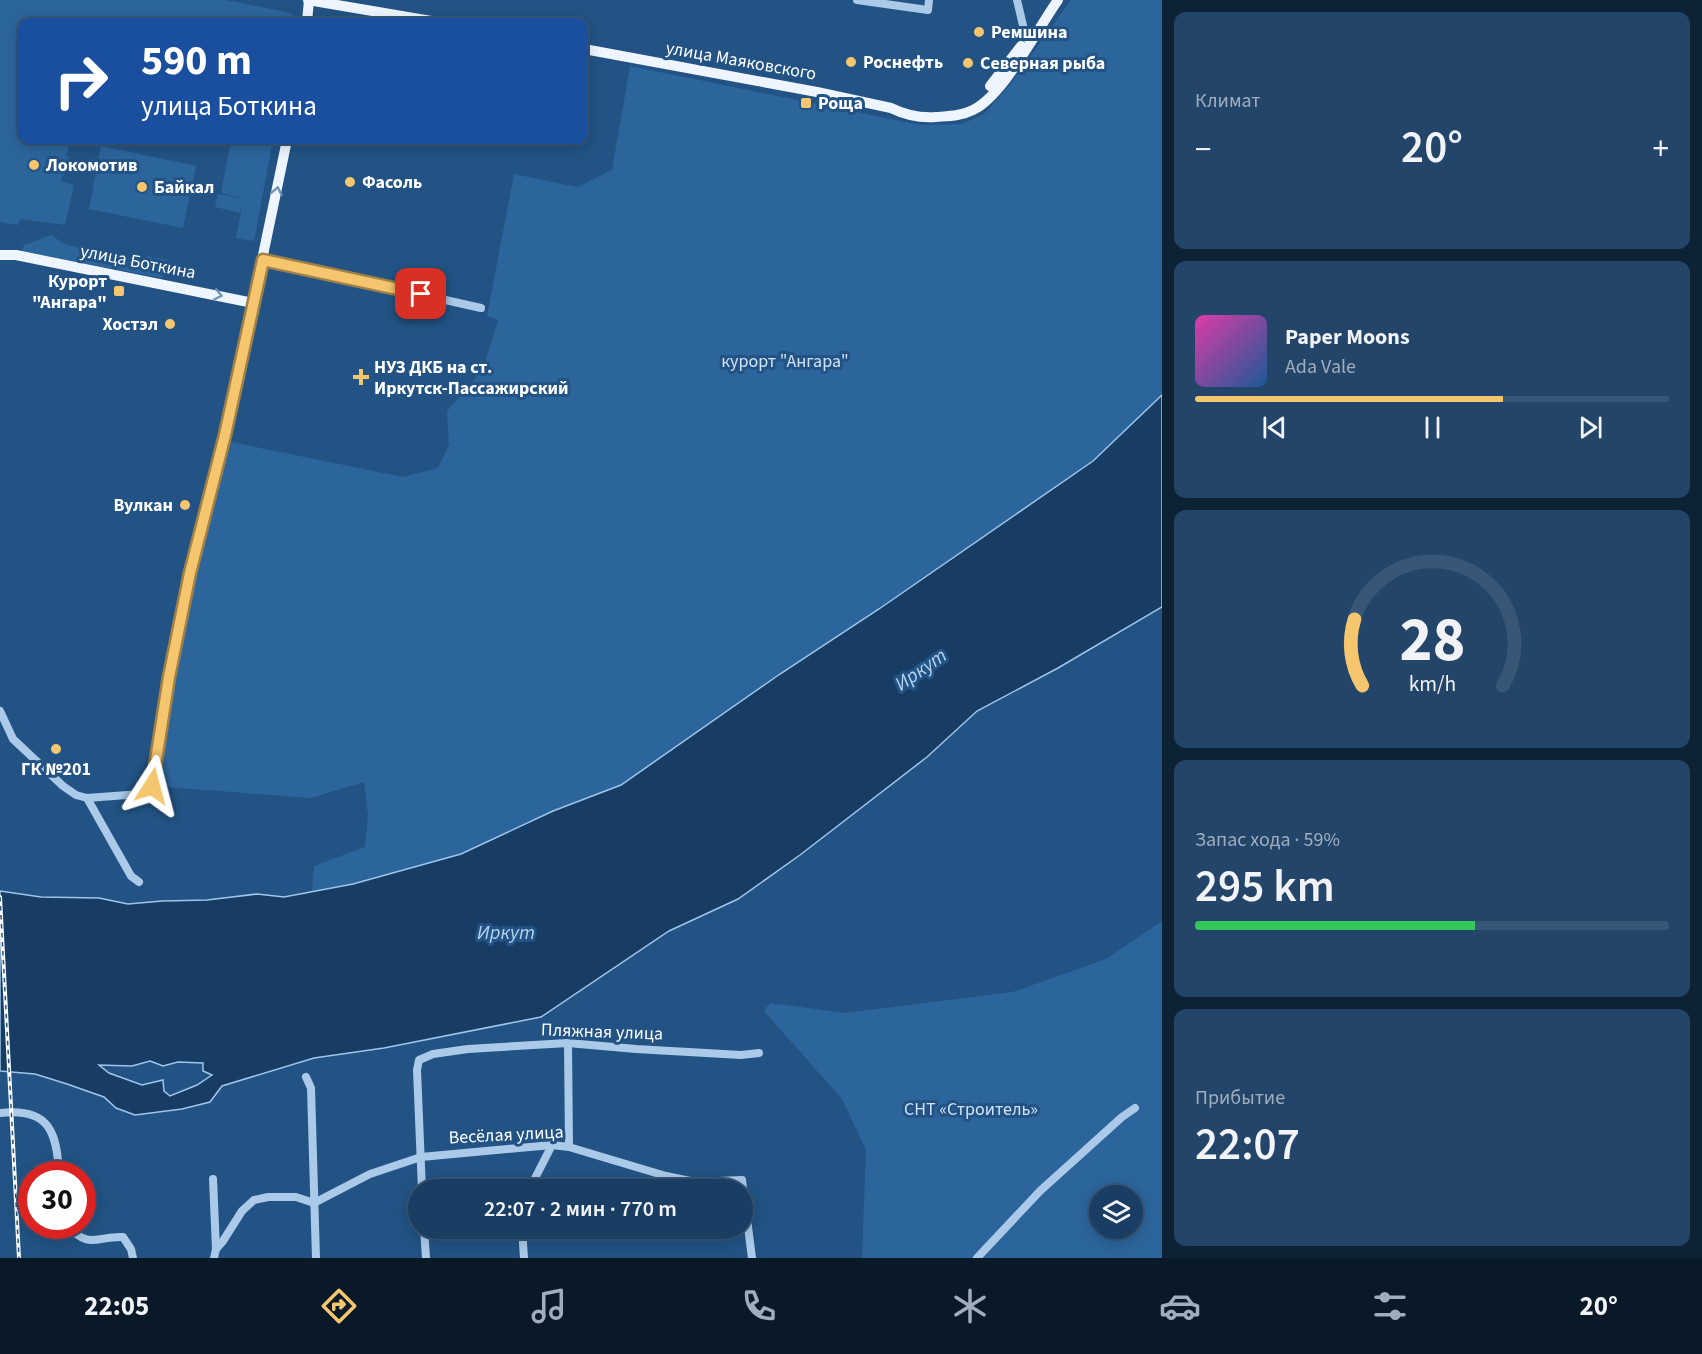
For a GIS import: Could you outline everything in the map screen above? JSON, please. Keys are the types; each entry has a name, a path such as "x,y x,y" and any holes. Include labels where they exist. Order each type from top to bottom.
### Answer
{"main road":[{"path":"307,18 309,0 414,18"},
{"name":"улица Маяковского","path":"588,51 817,92 891,108 901,113 930,117 957,116 975,110 989,97 1012,70 1058,0"},
{"name":"улица Маяковского","path":"891,108 900,106 922,111 943,111 966,107 989,87 1026,38 1049,13"},
{"path":"254,303 286,144"},
{"name":"улица Боткина","path":"0,255 16,255 254,303"}],"street":[{"path":"857,0 928,9 929,0"},
{"path":"1017,0 1026,38"},
{"path":"263,260 481,308"},
{"path":"0,711 13,739 63,786 76,795 87,798 141,794 152,786 169,677 188,582 225,435 254,303"},
{"path":"87,798 131,876 139,882"},
{"path":"568,1043 569,1147"},
{"name":"Пляжная улица","path":"421,1157 417,1070 419,1060 433,1054 568,1043 636,1050 741,1055 759,1053"},
{"path":"306,1077 311,1088 316,1258"},
{"path":"977,1258 1040,1191 1135,1108"},
{"path":"0,1113 23,1111 45,1121 57,1143 58,1161"},
{"path":"535,1179 552,1145"},
{"name":"Весёлая улица","path":"314,1203 370,1174 421,1157 552,1145 569,1147 666,1176 695,1182 741,1180 752,1258"},
{"path":"421,1157 422,1179"},
{"path":"213,1179 215,1253"},
{"path":"215,1253 242,1211 254,1200 268,1197 296,1197 314,1203"},
{"path":"84,1239 98,1241 123,1237 134,1258"},
{"path":"425,1239 426,1258"},
{"path":"523,1239 524,1258"}],"green space":[{"path":"0,0 226,0 287,12 295,16 296,18 18,18 18,144 69,144 66,173 63,174 61,181 74,185 65,225 20,219 18,225 0,222"},
{"name":"курорт \"Ангара\"","path":"1071,0 1162,0 1162,395 1093,461 621,785 553,811 461,854 353,884 312,891 314,866 365,847 368,815 364,782 311,798 152,786 195,578 231,442 403,477 438,468 449,445 447,411 483,369 498,320 487,316 514,174 577,187 612,170 630,66 920,125 962,124 984,114 1008,87"},
{"path":"272,144 254,241 236,238 243,202 240,213 215,207 218,194 244,199 221,193 230,145"},
{"name":"Байкал","path":"101,146 196,166 183,228 89,209"},
{"path":"51,235 64,244 145,262 147,256 167,260 163,278 21,252 24,245"},
{"name":"СНТ «Строитель»","path":"1162,921 1162,1258 862,1258 866,1150 842,1099 764,1011 770,1003 845,1013 1013,992 1106,959"}],"water":[{"name":"Иркут","path":"1162,395 1162,607 1058,668 977,711 927,757 800,855 738,899 669,931 541,1017 384,1048 314,1058 222,1086 210,1102 182,1109 135,1115 116,1108 104,1097 67,1084 35,1074 0,1071 0,891 41,897 99,898 128,904 207,900 257,894 284,897 353,884 461,854 553,811 621,785 1093,461","holes":["150,1061 163,1066 178,1062 203,1063 203,1071 212,1075 197,1085 170,1096 164,1091 163,1080 142,1085 109,1073 99,1065 132,1066"]}],"railway":[{"path":"0,897 19,1258"}],"place":[{"name":"Ремшина","path":"979,32"},
{"name":"Роснефть","path":"851,62"},
{"name":"Северная рыба","path":"968,63"},
{"name":"Роща","path":"806,103"},
{"name":"Локомотив","path":"34,165"},
{"name":"Фасоль","path":"350,182"},
{"name":"Байкал","path":"142,187"},
{"name":"Курорт \"Ангара\"","path":"119,291"},
{"name":"Хостэл","path":"170,324"},
{"name":"НУЗ ДКБ на ст. Иркутск-Пассажирский","path":"361,377"},
{"name":"Вулкан","path":"185,505"},
{"name":"ГК №201","path":"56,749"}],"route":[{"path":"152,786 169,677 190,573 225,435 263,260 421,294"}]}
